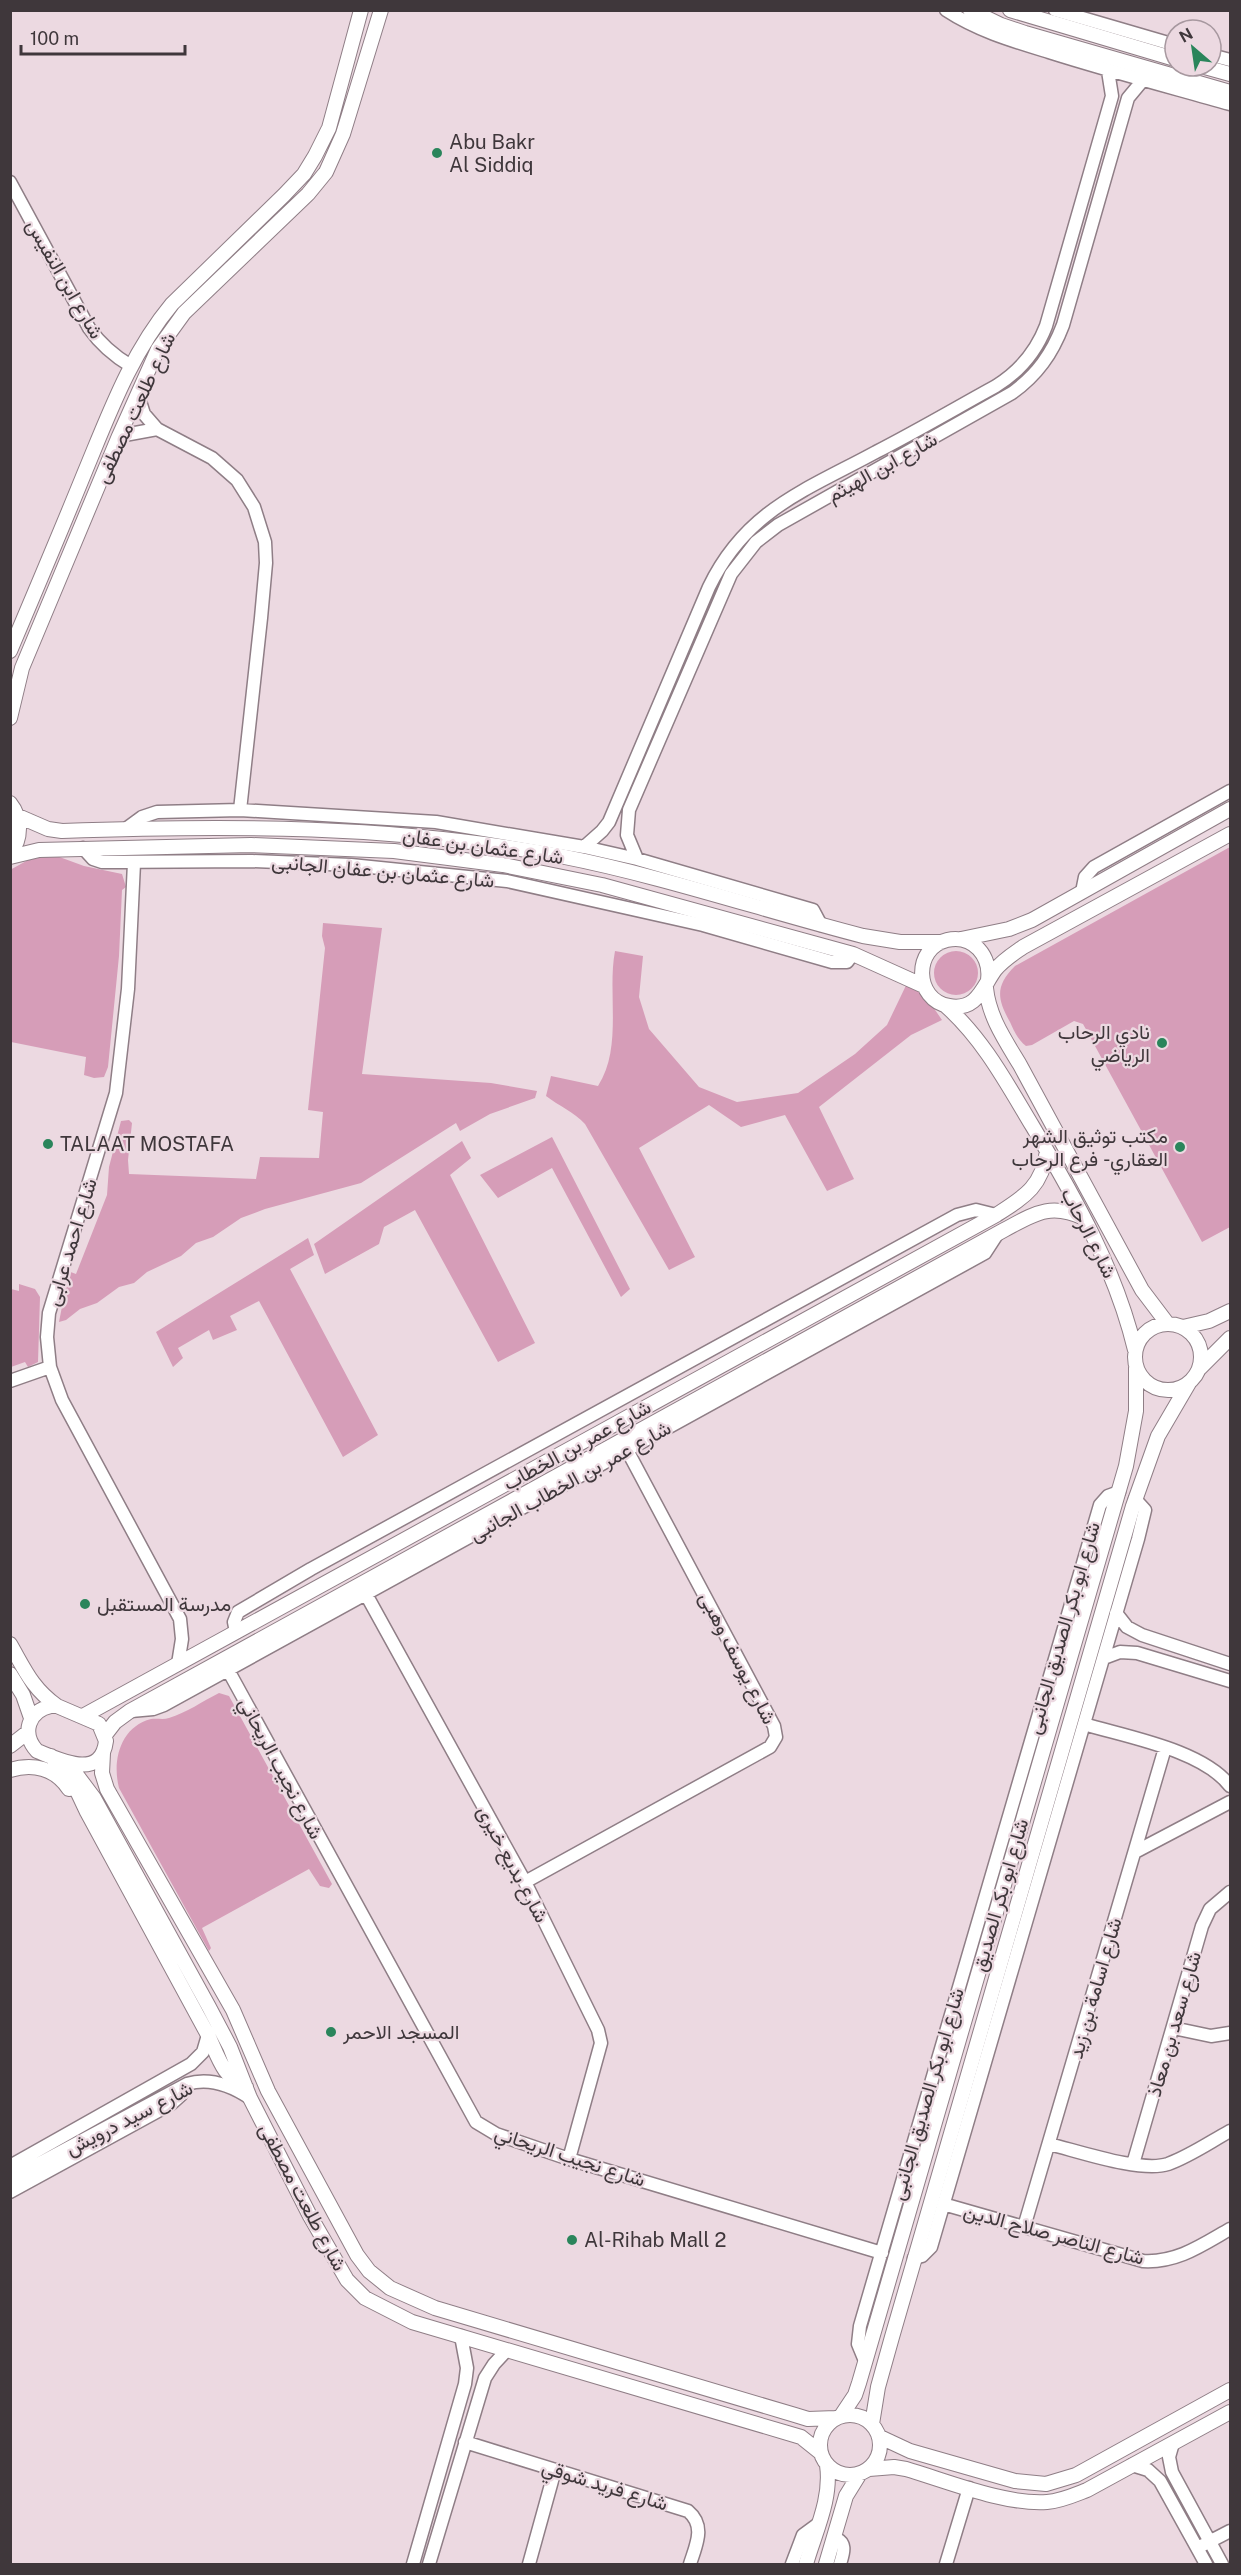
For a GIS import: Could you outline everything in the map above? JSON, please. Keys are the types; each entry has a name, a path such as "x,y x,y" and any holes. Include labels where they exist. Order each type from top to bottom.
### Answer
{"street":[{"name":"شارع طلعت مصطفى","path":"10,651 131,366 153,327 172,304 284,195 310,165 328,128 361,10"},
{"name":"شارع طلعت مصطفى","path":"10,718 22,668 158,349 184,313 308,194 326,172 343,134 381,10"},
{"path":"946,10 973,27 1108,71 1227,97"},
{"path":"970,10 1017,30 1227,97"},
{"path":"1010,10 1094,22 1163,54"},
{"path":"1055,10 1163,42"},
{"name":"شارع ابن الهيثم","path":"584,847 602,831 614,812 705,597 716,573 733,546 755,523 782,502 1006,380 1023,365 1036,347 1049,316 1112,96 1108,71"},
{"name":"شارع ابن الهيثم","path":"637,859 627,835 629,810 731,574 756,542 778,525 1012,393 1032,377 1050,354 1063,325 1128,98 1143,80"},
{"name":"شارع ابن النفيس","path":"10,182 89,328 100,344 131,366"},
{"path":"138,395 144,414 157,429 212,458 237,480 254,507 265,542 261,618 240,810"},
{"path":"119,436 157,429"},
{"path":"897,441 903,454"},
{"path":"1082,892 1085,877 1094,867 1230,790"},
{"path":"10,855 18,838 14,809"},
{"name":"شارع عثمان بن عفان","path":"14,809 48,828 62,831 261,827 415,835 506,847 606,866 877,939 900,942 941,942"},
{"path":"1230,809 1032,920 985,935 941,942 932,948 922,965 924,986 929,995 946,1006 965,1006 973,1002 1005,960 1023,947 1230,834"},
{"path":"127,828 142,817 157,812 240,810 436,822 584,847 637,859 813,910 821,925"},
{"name":"شارع عثمان بن عفان","path":"10,855 39,850 83,848 251,845 367,849 503,865 602,885 854,954 924,986"},
{"name":"شارع عثمان بن عفان الجانبى","path":"83,848 97,861 134,863 252,861 351,865 507,881 691,923 832,962 847,962 854,954"},
{"name":"شارع احمد عرابى","path":"134,863 128,989 116,1094 52,1299 47,1328 50,1367 62,1400 180,1619 182,1639 178,1664"},
{"path":"602,885 606,866"},
{"path":"961,939 977,947 988,962 987,984"},
{"name":"شارع الرحاب","path":"987,984 987,1003 1005,1040 1142,1290 1167,1323"},
{"name":"شارع الرحاب","path":"946,1006 991,1056 1084,1218 1115,1283 1135,1350"},
{"name":"شارع عمر بن الخطاب","path":"83,1716 996,1215 1036,1186 1046,1165 1047,1151"},
{"name":"شارع عمر بن الخطاب","path":"105,1735 115,1722 130,1711 363,1588 558,1475 998,1233 1041,1211 1056,1209 1084,1218"},
{"path":"236,1632 234,1622 238,1612 311,1569 957,1215 976,1210 996,1215"},
{"name":"شارع عمر بن الخطاب الجانبى","path":"130,1711 153,1709 164,1705 228,1670 363,1588 627,1450 985,1253 998,1233"},
{"path":"1230,1311 1210,1320 1183,1327 1167,1323 1150,1329 1138,1342 1135,1350 1136,1368 1143,1379 1153,1387 1165,1390 1178,1389 1189,1383 1200,1368 1230,1338"},
{"path":"1183,1327 1197,1340 1201,1349 1200,1368"},
{"path":"10,1382 50,1367"},
{"name":"شارع ابو بكر الصديق","path":"839,2417 855,2395 866,2361 1119,1492 1134,1428 1136,1368"},
{"name":"شارع ابو بكر الصديق","path":"872,2424 878,2387 966,2075 1136,1499 1158,1436 1189,1383"},
{"name":"شارع يوسف وهبى","path":"525,1882 770,1747 776,1737 774,1725 734,1647 627,1450"},
{"path":"549,1460 558,1475"},
{"name":"شارع ابو بكر الصديق الجانبى","path":"866,2361 861,2353 858,2335 1100,1505 1108,1496 1119,1492"},
{"path":"914,2259 926,2253 931,2247 1104,1658 1145,1515 1143,1505 1136,1499"},
{"name":"شارع بديع خيرى","path":"363,1588 525,1882 600,2036 601,2043 569,2159"},
{"path":"1116,1613 1134,1632 1230,1664"},
{"path":"10,1644 39,1693 57,1706 99,1724 105,1735 103,1753 90,1764 79,1765 51,1756 33,1747 28,1732 31,1718 23,1695 11,1676"},
{"path":"1104,1658 1120,1652 1137,1653 1230,1681"},
{"name":"شارع نجيب الريحاني","path":"228,1670 476,2122 496,2134 569,2159 882,2253"},
{"path":"31,1718 39,1710 57,1706"},
{"path":"1084,1724 1207,1763 1230,1786"},
{"path":"10,1746 28,1732"},
{"name":"شارع اسامة بن زيد","path":"1024,2227 1165,1749"},
{"name":"شارع طلعت مصطفى","path":"103,1753 102,1773 106,1789 233,2010 268,2091 331,2209 357,2255 369,2271 390,2288 435,2308 808,2419 839,2417"},
{"path":"51,1756 71,1779 208,2035 226,2074 248,2093"},
{"name":"شارع طلعت مصطفى","path":"67,1762 94,1798 209,2007 230,2047 248,2093 312,2219 347,2280 365,2298 399,2316 461,2336 801,2437 824,2459"},
{"path":"10,1770 28,1766 53,1773 66,1784 87,1812"},
{"path":"1135,1852 1230,1802"},
{"name":"شارع سعد بن معاذ","path":"1133,2164 1206,1918 1216,1902 1230,1892"},
{"path":"1173,2028 1211,2036 1230,2032"},
{"name":"شارع سيد درويش","path":"10,2166 191,2064 203,2052 208,2035"},
{"path":"949,2070 966,2075"},
{"name":"شارع سيد درويش","path":"10,2180 187,2084 203,2082 223,2085 248,2093"},
{"path":"10,2192 171,2104 182,2095 187,2084"},
{"path":"1049,2144 1144,2167 1167,2164 1230,2131"},
{"name":"شارع الناصر صلاح الدين","path":"943,2204 1132,2258 1155,2261 1179,2257 1230,2229"},
{"path":"312,2219 331,2209"},
{"path":"413,2565 465,2384 467,2368 461,2336"},
{"path":"429,2565 485,2378 507,2350"},
{"path":"806,2565 828,2491 821,2437 824,2429 839,2417 858,2416 872,2424 880,2437 910,2451 1015,2481 1046,2484 1076,2475 1230,2390"},
{"path":"824,2459 841,2475 894,2467 1009,2499 1049,2502 1088,2490 1230,2412"},
{"path":"826,2565 846,2496 878,2458 880,2437"},
{"name":"شارع فريد شوقي","path":"465,2442 688,2511 698,2523 700,2532 690,2565"},
{"path":"1173,2443 1168,2457 1172,2472 1222,2565"},
{"path":"1132,2466 1148,2470 1160,2481 1206,2565"},
{"path":"529,2565 555,2470"},
{"path":"946,2565 969,2488"},
{"path":"792,2565 803,2535 818,2524"},
{"path":"1197,2549 1230,2530"},
{"path":"834,2538 842,2542 844,2546 840,2565"}],"shaded area":[{"name":"نادي الرحاب الرياضي","path":"1230,847 1230,1227 1202,1242 1083,1024 1074,1021 1032,1045 1026,1046 1016,1035 1002,1006 1000,993 1004,980 1015,966"},
{"path":"54,855 84,866 122,874 126,887 122,890 119,956 108,1067 104,1077 94,1078 84,1075 86,1057 11,1042 10,870 28,860"},
{"path":"323,923 382,928 362,1074 491,1083 537,1091 535,1098 490,1114 460,1131 456,1123 361,1183 265,1209 241,1218 213,1237 196,1243 181,1256 147,1272 134,1283 119,1287 97,1303 80,1309 66,1320 59,1322 66,1286 64,1281 68,1271 76,1274 107,1195 109,1167 121,1121 129,1120 132,1123 128,1160 129,1174 256,1179 260,1157 319,1158 323,1112 308,1110 325,948 322,936"},
{"path":"615,951 643,956 639,997 649,1029 699,1087 737,1102 798,1093 855,1054 887,1025 911,975 942,1020 911,1035 819,1107 854,1179 827,1191 785,1115 741,1127 709,1105 639,1148 695,1257 669,1270 585,1124 546,1096 551,1076 598,1086 606,1071 612,1037"},
{"path":"956,951 971,958 978,973 971,988 956,995 941,988 934,973 941,958"},
{"path":"552,1137 630,1289 621,1297 552,1168 498,1198 480,1175"},
{"path":"462,1141 471,1158 450,1175 535,1343 498,1362 415,1210 384,1227 379,1244 325,1274 314,1244"},
{"path":"308,1238 314,1255 290,1269 378,1435 343,1457 259,1301 230,1316 237,1330 213,1340 209,1330 178,1348 183,1358 173,1367 156,1332"},
{"path":"19,1284 35,1289 40,1297 38,1362 28,1367 25,1362 11,1367 11,1289 19,1291"},
{"path":"219,1693 229,1696 332,1884 329,1888 320,1886 309,1869 202,1928 211,1948 209,1951 119,1788 117,1767 118,1756 125,1737 140,1723 175,1716"}],"place":[{"name":"Abu Bakr Al Siddiq","path":"437,153"},
{"name":"نادي الرحاب الرياضي","path":"1162,1043"},
{"name":"TALAAT MOSTAFA","path":"48,1144"},
{"name":"مكتب توثيق الشهر العقاري - فرع الرحاب","path":"1180,1147"},
{"name":"مدرسة المستقبل","path":"85,1604"},
{"name":"المسجد الاحمر","path":"331,2032"},
{"name":"Al-Rihab Mall 2","path":"572,2240"}]}
